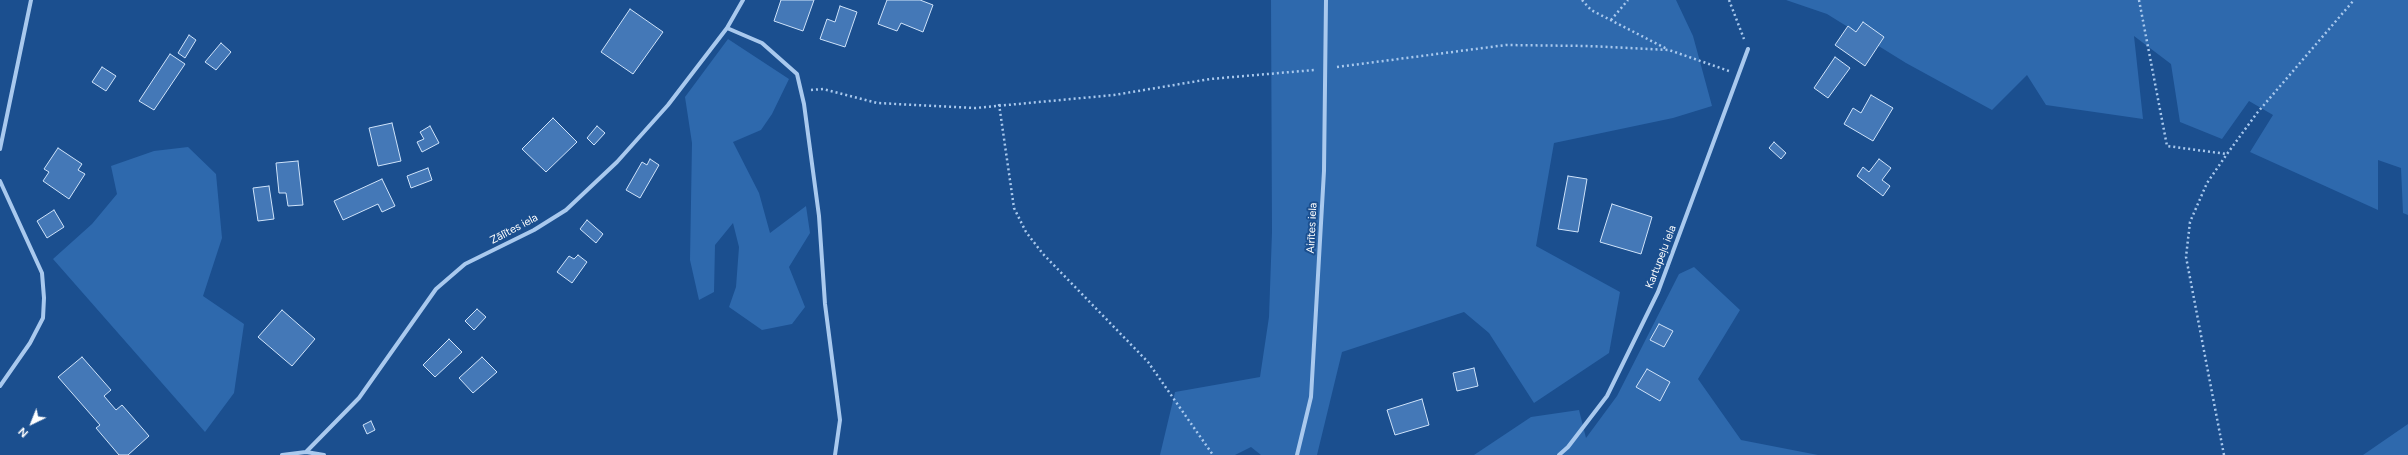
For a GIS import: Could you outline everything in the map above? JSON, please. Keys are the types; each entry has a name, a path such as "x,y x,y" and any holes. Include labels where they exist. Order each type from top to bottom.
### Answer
{"street":[{"path":"0,149 31,0"},
{"name":"Zālītes iela","path":"306,452 359,398 436,289 465,264 534,230 566,210 617,162 668,105 727,28 743,0"},
{"name":"Airītes iela","path":"1297,455 1311,396 1324,171 1326,0"},
{"path":"727,28 762,42 797,74 801,90 819,216 825,304 840,420 835,455"},
{"name":"Kartupeļu iela","path":"1559,455 1568,447 1607,396 1658,292 1748,49"},
{"path":"0,181 42,273 44,298 43,318 30,343 0,386"},
{"path":"282,455 306,452 324,455"}],"path":[{"path":"1582,0 1592,10 1669,50 1738,74"},
{"path":"1611,20 1628,0"},
{"path":"1729,0 1748,49"},
{"path":"2139,0 2167,146 2227,154"},
{"path":"2224,455 2186,257 2190,222 2207,183 2257,113 2354,0"},
{"path":"801,90 824,90 878,103 975,108 999,104 1114,94 1210,78 1325,69 1506,45 1588,46 1669,50"},
{"path":"999,104 1014,208 1026,232 1043,254 1148,362 1213,455"}],"shaded area":[{"path":"1271,0 1676,0 1693,36 1712,106 1673,118 1554,143 1536,246 1620,292 1609,353 1534,403 1489,333 1464,312 1342,352 1317,455 1261,455 1251,447 1235,455 1160,455 1175,392 1260,377 1269,317 1272,232"},
{"path":"1786,0 2408,0 2408,215 2403,213 2401,168 2378,160 2378,210 2250,152 2273,115 2249,101 2222,139 2180,122 2171,64 2134,36 2143,119 2046,105 2027,75 1992,110 1906,63 1827,14"},
{"path":"728,39 789,79 772,114 761,130 733,142 759,193 770,233 806,206 810,233 789,267 805,307 792,324 762,330 729,307 736,287 739,247 733,223 715,245 714,292 699,300 690,260 692,143 685,97"},
{"path":"188,147 216,174 222,238 203,296 244,324 234,393 205,432 53,259 92,224 117,194 111,166 154,151"},
{"path":"1694,267 1740,310 1698,379 1741,440 1818,455 1474,455 1531,417 1579,410 1586,438 1617,396 1679,274"},
{"path":"2408,424 2408,455 2363,455"}],"building":[{"path":"781,0 814,0 803,31 774,21"},
{"path":"887,0 920,0 933,5 923,32 901,23 897,31 878,24"},
{"path":"840,6 857,12 845,47 820,39 827,19 835,22"},
{"path":"630,9 663,32 633,74 601,52"},
{"path":"1863,22 1884,37 1865,66 1835,45 1848,26 1856,32"},
{"path":"189,35 196,40 185,58 178,53"},
{"path":"221,43 231,52 216,70 205,62"},
{"path":"170,54 185,64 154,110 139,101"},
{"path":"1835,57 1850,68 1828,98 1814,88"},
{"path":"102,67 116,76 106,91 92,82"},
{"path":"1871,95 1893,108 1873,141 1844,124 1853,108 1861,113"},
{"path":"553,118 577,142 546,172 522,149"},
{"path":"392,123 401,161 378,166 369,128"},
{"path":"430,126 439,143 422,152 417,142 424,139 420,132"},
{"path":"597,126 605,133 594,145 587,138"},
{"path":"1774,142 1786,153 1781,159 1769,148"},
{"path":"58,148 82,164 78,170 85,174 69,199 43,181 49,172 44,169"},
{"path":"650,159 659,165 640,198 626,190 642,162 647,165"},
{"path":"1879,159 1891,168 1882,180 1890,186 1883,196 1857,176 1863,167 1869,172"},
{"path":"298,161 303,205 288,206 286,193 279,193 276,163"},
{"path":"428,168 432,180 411,188 407,176"},
{"path":"1568,176 1587,179 1578,232 1558,229"},
{"path":"382,179 395,206 382,212 378,204 343,220 334,201"},
{"path":"269,186 274,219 258,221 253,188"},
{"path":"1612,204 1652,217 1641,254 1600,242"},
{"path":"54,210 64,227 47,238 37,221"},
{"path":"587,220 603,234 596,243 580,229"},
{"path":"578,255 587,262 572,283 557,272 569,256 574,259"},
{"path":"477,309 486,317 474,330 465,321"},
{"path":"282,310 315,339 292,366 258,337"},
{"path":"1659,324 1673,331 1664,347 1650,340"},
{"path":"449,339 462,352 435,377 423,365"},
{"path":"82,357 111,390 104,396 116,410 122,405 149,436 128,455 119,455 96,428 100,425 58,377"},
{"path":"482,357 497,372 473,393 459,378"},
{"path":"1474,368 1478,386 1457,391 1453,373"},
{"path":"1647,369 1670,382 1660,401 1636,387"},
{"path":"1422,399 1429,425 1395,435 1387,410"},
{"path":"371,421 375,430 367,434 363,425"}]}
